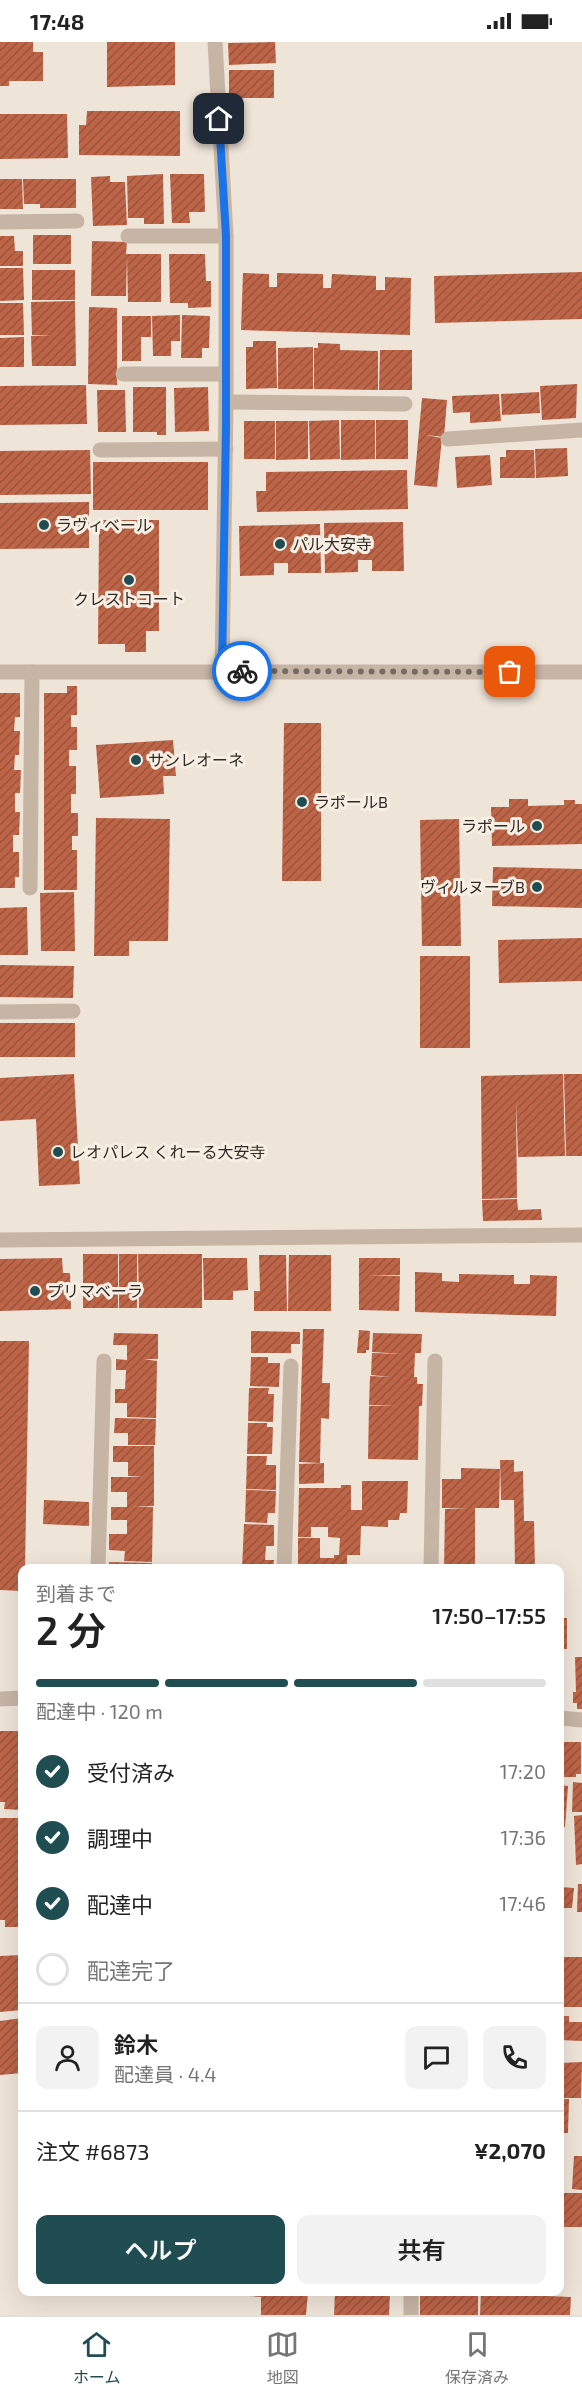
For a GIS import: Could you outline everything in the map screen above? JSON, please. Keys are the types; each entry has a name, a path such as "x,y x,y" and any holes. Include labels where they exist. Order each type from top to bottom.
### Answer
{"street":[{"path":"215,42 230,214 226,236 226,449 222,671"},
{"path":"0,222 77,221"},
{"path":"128,236 226,236"},
{"path":"123,374 226,374"},
{"path":"226,402 405,404"},
{"path":"448,439 582,429"},
{"path":"100,450 226,449"},
{"path":"0,672 582,672"},
{"path":"30,888 32,672"},
{"path":"0,1012 73,1011"},
{"path":"0,1240 582,1235"},
{"path":"98,1564 104,1360"},
{"path":"432,1564 435,1360"},
{"path":"284,1564 291,1366"},
{"path":"0,1698 18,1698"},
{"path":"564,1718 582,1720"},
{"path":"411,2296 411,2315"}],"building":[{"path":"0,42 33,42 33,52 43,52 43,81 9,81 9,86 0,86"},
{"path":"107,42 175,42 175,85 107,87"},
{"path":"275,42 276,63 229,65 228,43"},
{"path":"229,70 274,70 274,98 229,98"},
{"path":"87,111 180,111 180,156 79,155 79,125 86,125"},
{"path":"0,114 67,114 68,158 0,159"},
{"path":"163,174 164,224 144,224 144,218 128,218 127,176"},
{"path":"170,174 204,174 205,212 189,212 190,223 172,223"},
{"path":"110,176 110,182 125,182 127,225 93,226 91,177"},
{"path":"0,179 22,179 23,209 0,209"},
{"path":"23,179 76,179 76,208 40,208 40,204 24,204"},
{"path":"33,235 71,235 71,264 33,264"},
{"path":"0,236 14,236 15,251 23,251 23,266 0,266"},
{"path":"92,241 127,242 126,254 161,254 161,302 128,302 127,257 126,296 91,296"},
{"path":"169,254 205,254 206,281 211,281 211,307 188,308 188,303 170,303"},
{"path":"0,268 23,268 24,300 0,301"},
{"path":"32,270 75,270 75,300 32,300"},
{"path":"582,272 582,319 435,323 434,276"},
{"path":"243,273 269,274 269,287 277,287 277,273 323,274 323,288 331,288 332,274 376,276 376,290 385,290 385,277 411,278 410,335 241,330"},
{"path":"75,301 76,366 32,366 31,336 52,336 32,335 31,302"},
{"path":"0,303 23,303 24,335 0,335"},
{"path":"89,307 117,308 117,385 88,384"},
{"path":"180,315 180,341 171,341 171,356 153,356 152,316"},
{"path":"182,315 210,316 209,348 202,348 202,358 181,358"},
{"path":"122,316 151,316 151,337 141,337 141,361 122,361"},
{"path":"24,337 24,367 0,367 0,338"},
{"path":"253,341 276,341 277,388 246,389 246,347 253,347"},
{"path":"318,343 340,344 340,350 378,351 378,390 314,389 314,348 318,348"},
{"path":"313,347 313,389 278,389 278,348"},
{"path":"380,350 412,350 412,390 379,390"},
{"path":"577,384 576,418 542,420 540,386"},
{"path":"86,385 87,424 0,425 0,386"},
{"path":"133,387 166,387 166,435 157,435 157,432 133,432"},
{"path":"208,387 209,431 175,432 174,388"},
{"path":"97,390 125,390 126,432 98,432"},
{"path":"539,392 540,413 502,415 501,394"},
{"path":"499,394 501,421 470,423 470,412 453,413 452,396"},
{"path":"422,398 447,400 444,437 425,435 442,438 437,487 414,485"},
{"path":"339,420 340,459 310,460 309,421"},
{"path":"341,420 375,420 375,459 341,460"},
{"path":"376,420 408,420 408,459 376,459"},
{"path":"244,421 275,421 275,459 244,459"},
{"path":"276,421 308,421 308,459 276,460"},
{"path":"567,448 568,476 536,478 535,449"},
{"path":"90,450 91,494 0,495 0,451"},
{"path":"506,450 534,450 535,478 500,478 500,457 506,457"},
{"path":"490,455 492,485 457,488 455,457"},
{"path":"93,462 208,462 208,510 93,510"},
{"path":"407,470 408,509 257,512 256,491 266,491 266,472"},
{"name":"ラヴィベール","path":"89,502 89,548 0,549 0,503"},
{"name":"クレストコート","path":"103,520 159,520 159,631 146,631 146,652 125,652 125,644 98,644 99,529 103,529"},
{"name":"パル大安寺","path":"403,522 404,571 372,571 372,560 358,560 358,572 325,573 324,523"},
{"name":"パル大安寺","path":"320,524 321,573 288,573 288,563 274,563 274,575 240,576 239,526"},
{"path":"67,686 77,686 77,715 71,715 71,727 77,727 77,750 69,750 69,766 76,766 76,794 71,794 71,813 78,813 78,836 72,836 72,850 77,850 77,890 44,890 44,693 67,693"},
{"path":"0,693 20,693 20,717 15,717 14,731 20,731 19,755 15,755 14,770 21,770 20,793 15,793 15,812 20,812 19,835 13,835 13,852 19,852 19,877 15,877 15,888 0,888"},
{"name":"ラポールB","path":"284,723 321,723 321,881 282,881"},
{"name":"サンレオーネ","path":"173,740 176,776 163,776 164,794 100,798 96,745"},
{"name":"ラポール","path":"509,799 528,799 528,806 564,805 564,800 575,800 575,804 582,804 582,844 492,846 491,807 509,807"},
{"path":"96,818 170,819 168,941 129,941 129,956 94,956"},
{"path":"459,819 461,946 422,946 420,820"},
{"name":"ヴィルヌーブB","path":"493,867 582,869 582,908 492,906"},
{"path":"74,892 75,951 41,951 40,893"},
{"path":"27,907 28,955 0,955 0,908"},
{"path":"582,938 582,981 499,983 498,940"},
{"path":"420,956 470,956 470,1048 420,1048"},
{"path":"0,965 74,966 73,998 0,997"},
{"path":"0,1023 75,1023 75,1057 0,1057"},
{"name":"レオパレス くれーる大安寺","path":"74,1074 80,1184 39,1186 36,1119 0,1121 0,1078"},
{"path":"563,1074 565,1156 518,1157 516,1100 517,1198 482,1199 481,1076"},
{"path":"564,1074 582,1074 582,1156 566,1156"},
{"path":"517,1199 518,1210 541,1209 542,1220 483,1221 482,1200"},
{"path":"83,1254 118,1254 118,1308 83,1308"},
{"path":"119,1254 137,1254 137,1308 119,1308"},
{"path":"138,1254 202,1254 202,1308 139,1308"},
{"path":"259,1255 286,1255 287,1311 254,1311 254,1291 260,1291"},
{"path":"289,1255 331,1255 331,1311 288,1311"},
{"name":"プリマベーラ","path":"62,1258 63,1273 70,1273 71,1309 0,1311 0,1259"},
{"path":"203,1258 247,1258 248,1290 233,1291 233,1300 204,1300"},
{"path":"359,1258 400,1258 400,1275 367,1275 400,1276 399,1311 359,1310"},
{"path":"415,1272 442,1273 442,1281 459,1282 459,1274 514,1275 514,1284 530,1284 530,1275 557,1276 556,1316 415,1312"},
{"path":"303,1329 324,1329 322,1383 330,1383 329,1419 321,1418 320,1463 299,1462"},
{"path":"359,1330 370,1331 369,1350 366,1350 366,1353 357,1353"},
{"path":"251,1331 300,1332 300,1344 291,1344 291,1353 251,1353"},
{"path":"114,1333 158,1334 158,1359 144,1359 157,1361 156,1418 127,1417 127,1403 115,1403 115,1389 125,1389 126,1370 116,1370 116,1359 127,1360 127,1345 113,1345"},
{"path":"373,1333 422,1334 421,1353 415,1353 414,1377 417,1377 417,1384 423,1384 422,1406 419,1406 418,1460 368,1459 369,1406 396,1406 369,1405 370,1376 391,1377 371,1375 372,1353 404,1354 372,1352"},
{"path":"0,1341 29,1341 25,1564 18,1564 18,1591 0,1590"},
{"path":"251,1357 268,1357 268,1363 280,1363 279,1387 250,1386"},
{"path":"249,1388 269,1388 268,1394 274,1394 273,1422 248,1421"},
{"path":"115,1418 156,1419 155,1445 128,1445 128,1433 114,1433"},
{"path":"248,1423 267,1423 267,1427 273,1427 272,1454 247,1454"},
{"path":"113,1446 154,1446 154,1506 132,1506 153,1507 152,1562 124,1561 125,1551 109,1550 109,1534 127,1534 127,1520 111,1520 111,1507 127,1507 127,1492 111,1492 111,1477 144,1477 128,1476 128,1462 113,1462"},
{"path":"247,1456 267,1456 266,1465 276,1465 276,1490 246,1489"},
{"path":"500,1460 514,1460 514,1472 523,1471 524,1521 534,1521 535,1564 515,1564 514,1500 501,1500"},
{"path":"324,1463 324,1483 299,1484 299,1464"},
{"path":"461,1468 500,1469 499,1508 475,1508 475,1564 444,1564 445,1509 468,1508 442,1508 442,1479 461,1479"},
{"path":"362,1481 408,1481 407,1513 400,1513 399,1520 388,1520 388,1527 361,1526 360,1555 347,1555 347,1564 298,1564 298,1538 320,1538 320,1558 334,1558 334,1555 339,1555 340,1538 328,1537 328,1527 311,1527 311,1537 298,1537 299,1488 341,1488 341,1485 351,1485 351,1510 362,1510"},
{"path":"246,1490 276,1491 275,1513 268,1513 267,1523 245,1522"},
{"path":"44,1500 89,1502 89,1526 43,1524"},
{"path":"244,1524 274,1525 274,1546 266,1546 265,1560 274,1560 274,1564 242,1564"},
{"path":"109,1562 152,1563 152,1564 109,1564"},
{"path":"564,1618 567,1618 567,1649 564,1649"},
{"path":"575,1657 582,1657 582,1709 577,1709 577,1703 573,1703 573,1692 576,1692"},
{"path":"0,1731 18,1731 18,1810 4,1809 5,1802 0,1802"},
{"path":"564,1742 581,1742 581,1774 576,1774 576,1777 564,1777"},
{"path":"573,1782 582,1783 582,1812 572,1812"},
{"path":"564,1786 568,1786 564,1827"},
{"path":"582,1815 582,1864 576,1865 574,1816"},
{"path":"0,1818 18,1818 18,1927 5,1927 5,1920 0,1920"},
{"path":"578,1884 582,1884 582,1912 577,1912"},
{"path":"564,1887 574,1888 572,1908 564,1908"},
{"path":"18,1955 18,2010 0,2012 0,1956"},
{"path":"564,1957 582,1957 582,2007 564,2007"},
{"path":"564,2016 569,2016 569,2022 582,2022 582,2041 564,2040"},
{"path":"18,2019 18,2073 0,2075 0,2021"},
{"path":"582,2062 581,2098 564,2098 564,2063"},
{"path":"564,2099 569,2099 568,2133 564,2133"},
{"path":"574,2156 582,2156 582,2190 572,2189"},
{"path":"564,2193 582,2193 582,2227 564,2227"},
{"path":"248,2296 308,2296 306,2315 261,2315 261,2297"},
{"path":"335,2296 390,2296 389,2315 334,2315"},
{"path":"420,2296 478,2296 478,2315 420,2315"},
{"path":"481,2296 571,2297 570,2315 480,2315"}],"way so far":[{"path":"242,671 510,672"}],"place":[{"name":"ラヴィベール","path":"44,525"},
{"name":"パル大安寺","path":"280,544"},
{"name":"クレストコート","path":"129,580"},
{"name":"サンレオーネ","path":"136,760"},
{"name":"ラポールB","path":"302,802"},
{"name":"ラポール","path":"537,826"},
{"name":"ヴィルヌーブB","path":"537,887"},
{"name":"レオパレス くれーる大安寺","path":"58,1152"},
{"name":"プリマベーラ","path":"35,1291"}],"route":[{"path":"219,119 226,236 222,671 242,671"}]}
